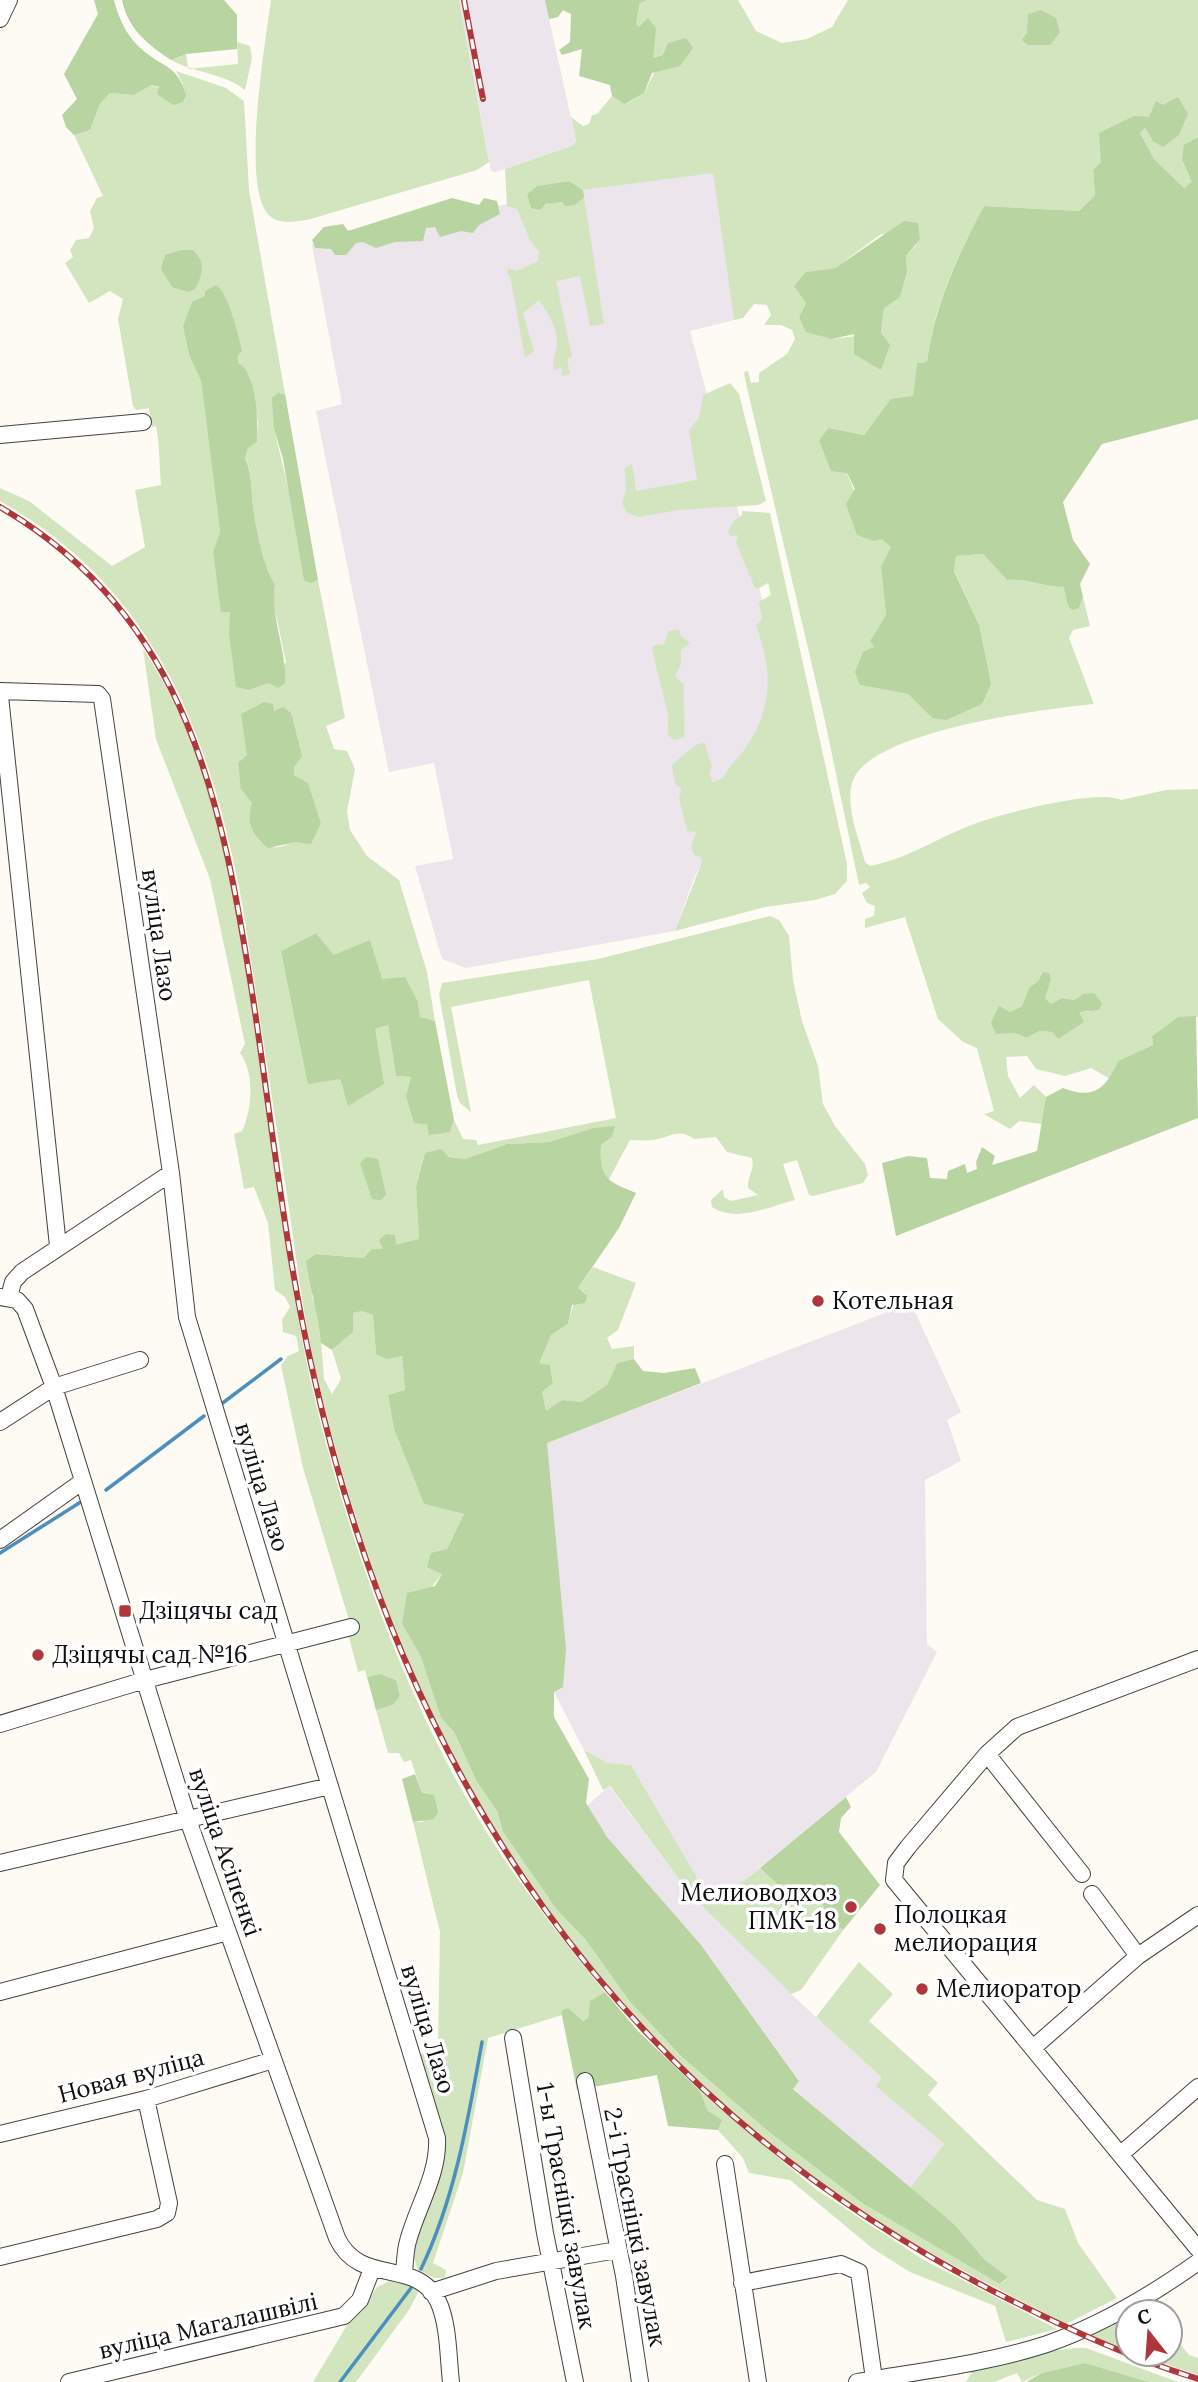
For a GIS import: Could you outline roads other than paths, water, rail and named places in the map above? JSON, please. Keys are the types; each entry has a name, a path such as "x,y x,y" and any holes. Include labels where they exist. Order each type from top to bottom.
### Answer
{"street":[{"path":"0,19 9,0"},
{"path":"0,435 143,422"},
{"name":"вуліца Лазо","path":"0,691 98,694 102,699 171,1173 187,1317 437,2138 428,2186 408,2241 404,2274"},
{"path":"0,696 58,1246"},
{"path":"4,1297 22,1272 171,1173"},
{"name":"вуліца Асіпенкі","path":"4,1297 25,1309 54,1387 187,1817 337,2238 349,2257 372,2269 404,2274 432,2292"},
{"path":"0,1422 54,1387 140,1360"},
{"path":"0,1540 83,1481"},
{"path":"0,1724 145,1681 351,1627"},
{"path":"1198,1659 1017,1727 987,1754 908,1847 896,1863 894,1880 1198,2249"},
{"path":"987,1754 1082,1874"},
{"path":"0,1863 187,1817 330,1786"},
{"path":"1091,1894 1138,1956"},
{"path":"1033,2048 1138,1956 1198,1914"},
{"path":"0,1992 228,1932"},
{"name":"1-ы Трасніцкі завулак","path":"513,2038 551,2264 575,2382"},
{"name":"Новая вуліца","path":"0,2134 146,2099 273,2060"},
{"name":"2-і Трасніцкі завулак","path":"585,2081 640,2382"},
{"path":"1121,2154 1198,2087"},
{"path":"0,2256 158,2219 167,2213 169,2203 146,2099"},
{"path":"725,2164 758,2382"},
{"path":"451,2382 443,2317 432,2292 496,2271 551,2264 617,2250"},
{"path":"857,2382 1004,2356 1047,2344 1110,2314 1198,2262"},
{"path":"742,2283 841,2264 859,2272 874,2379"},
{"name":"вуліца Магалашвілі","path":"69,2382 344,2316 360,2300 372,2269"}],"waterway":[{"path":"220,1405 281,1359"},
{"path":"106,1490 204,1416"},
{"path":"0,1553 84,1500"},
{"path":"421,2269 452,2187 482,2042"},
{"path":"340,2382 411,2288"}],"railway":[{"path":"464,0 483,99"},
{"path":"0,507 64,552 115,604 156,661 187,723 210,789 228,859 254,1005 302,1323 352,1517 404,1657 468,1788 545,1909 635,2020 739,2121 858,2211 991,2290 1118,2350 1198,2379"}],"place":[{"name":"Котельная","path":"818,1301"},
{"name":"Дзіцячы сад","path":"125,1611"},
{"name":"Дзіцячы сад №16","path":"38,1655"},
{"name":"Мелиоводхоз ПМК-18","path":"851,1907"},
{"name":"Полоцкая мелиорация","path":"880,1929"},
{"name":"Мелиоратор","path":"922,1989"}]}
